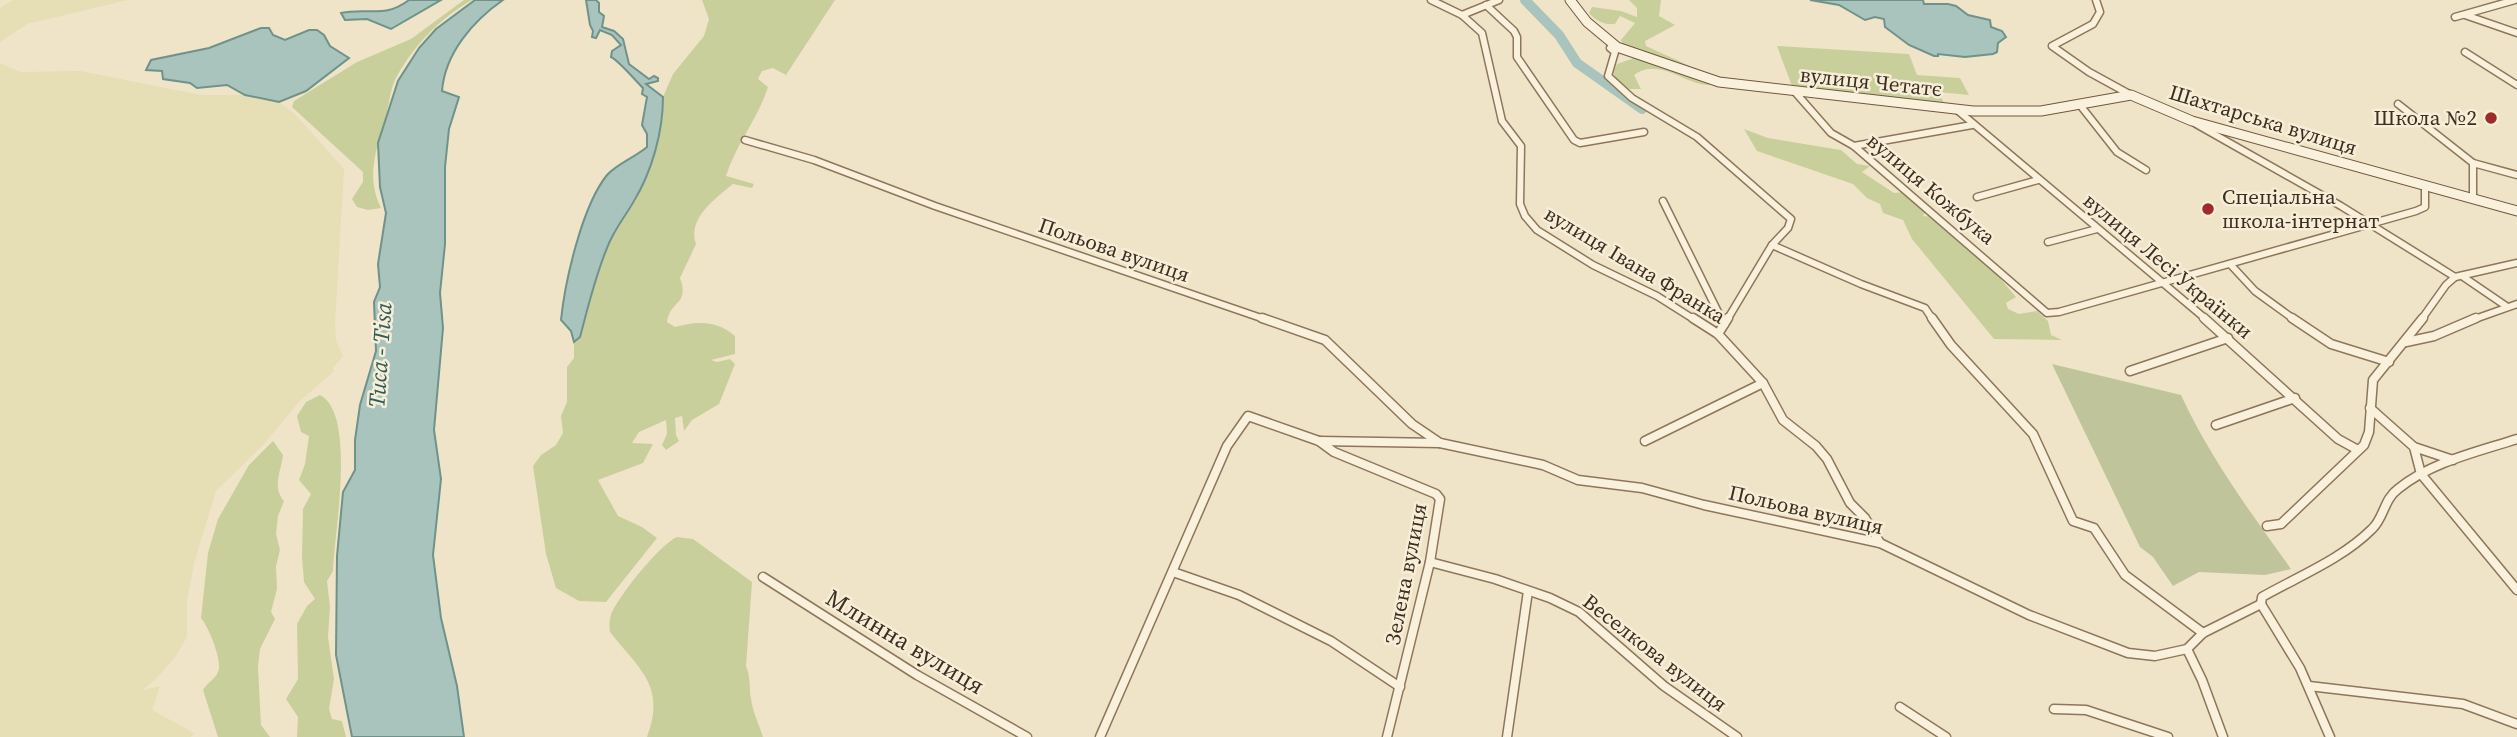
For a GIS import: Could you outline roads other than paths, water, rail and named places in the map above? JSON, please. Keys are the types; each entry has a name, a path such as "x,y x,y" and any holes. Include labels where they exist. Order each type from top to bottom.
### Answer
{"street":[{"name":"вулиця Івана Франка","path":"1431,0 1462,15 1482,33 1502,121 1521,146 1520,204 1525,216 1537,230 1593,265 1657,296 1718,334 1763,383 1783,420 1816,446 1827,459 1850,503 1865,519 1880,542"},
{"path":"1462,15 1499,0"},
{"name":"вулиця Четатє","path":"1570,0 1587,22 1626,51 1720,82 1955,109 2014,113 2080,105 2131,94"},
{"name":"Шахтарська вулиця","path":"2096,0 2100,12 2093,24 2052,46 2089,72 2131,94 2192,121 2517,211"},
{"path":"2455,17 2515,0"},
{"path":"1486,5 1514,31 1517,37 1517,57 1574,140 1580,143 1644,132"},
{"path":"2465,15 2517,33"},
{"path":"1614,44 1610,47 1615,52 1608,76 1621,90 1698,137 1791,219 1788,228 1772,245 1718,334"},
{"path":"2465,52 2517,85"},
{"name":"вулиця Кожбука","path":"1795,92 1831,133 1854,146 2047,313 2161,283"},
{"path":"2398,104 2473,163 2517,176"},
{"path":"2080,105 2117,152 2146,170"},
{"name":"вулиця Лесі Українки","path":"1955,109 2228,338 2338,439 2358,450"},
{"path":"2192,121 2373,225 2506,306"},
{"path":"1854,146 1972,125"},
{"name":"Польова вулиця","path":"745,140 814,160 935,206 1325,340 1412,424 1440,443"},
{"path":"2473,163 2473,199"},
{"path":"1977,197 2038,180"},
{"path":"2161,283 2373,225 2425,207 2425,186"},
{"path":"1663,201 1724,324"},
{"path":"2048,242 2097,229"},
{"path":"1772,245 1861,284 1925,308 1935,318 1951,345 2033,434 2073,521 2094,528 2125,575 2203,633"},
{"path":"2267,526 2280,524 2364,445 2368,432 2373,380 2406,342 2446,285 2459,276 2517,263"},
{"path":"2231,264 2255,291 2314,334 2331,344 2389,362"},
{"path":"2406,342 2424,340 2506,306 2517,304"},
{"path":"2130,371 2228,338"},
{"path":"1645,441 1763,383"},
{"path":"2216,425 2295,398"},
{"path":"2370,408 2414,447 2453,460"},
{"name":"Зелена вулиця","path":"1173,572 1227,446 1248,416 1319,441 1334,452 1436,494 1440,499 1430,562 1387,737"},
{"path":"2330,737 2309,686 2261,604 2262,597 2360,540 2376,526 2384,505 2395,490 2421,474 2453,460 2517,439"},
{"name":"Польова вулиця","path":"1319,441 1440,443 1543,466 1578,480 1642,488 1704,505 1880,542 2028,615 2090,640 2128,653 2155,656 2187,649"},
{"path":"2414,447 2421,474 2517,590"},
{"name":"Веселкова вулиця","path":"1430,562 1528,591 1579,612 1664,686 1737,737"},
{"path":"1100,737 1173,572 1239,595 1331,641 1400,687"},
{"name":"Млинна вулиця","path":"763,577 917,675 1027,737"},
{"path":"1507,737 1528,591"},
{"path":"2223,737 2202,680 2187,649 2203,633 2261,604"},
{"path":"2309,686 2463,704 2517,723"},
{"path":"1900,707 1946,737"},
{"path":"2054,709 2086,710 2168,737"}],"water":[{"path":"409,0 441,0 391,29 367,19 345,20 341,13 384,11"},
{"name":"Тиса - Tisa","path":"475,0 503,0 481,18 462,39 444,77 442,91 459,97 449,129 445,167 445,244 440,293 443,328 434,430 441,479 433,555 441,618 457,686 464,737 352,737 336,655 337,556 343,492 355,470 355,440 360,405 376,351 374,302 380,287 378,264 386,213 380,187 378,143 398,81 419,48 436,29"},
{"path":"586,0 596,0 599,3 599,12 604,16 602,27 614,31 623,39 629,64 649,79 654,76 658,78 658,81 646,84 663,97 659,137 651,164 631,207 610,242 595,281 580,337 574,342 571,331 561,320 571,265 590,205 607,175 647,147 647,134 642,125 647,97 642,94 643,88 611,57 612,51 621,45 612,35 600,30 596,38 592,37"},
{"path":"1810,0 1923,0 1924,4 1948,4 1956,6 1968,15 1990,20 1991,27 2002,31 2006,37 1998,43 1997,52 1993,54 1934,56 1909,45 1885,27 1884,19 1875,17 1865,20 1839,5"},
{"path":"261,28 269,28 273,35 285,40 309,30 317,30 324,35 330,46 349,58 306,91 279,102 245,95 227,85 197,88 190,83 163,79 162,71 146,70 151,60 209,48"}],"waterway":[{"path":"1525,0 1559,35 1577,63 1642,109"}],"place":[{"name":"Школа №2","path":"2491,118"},
{"name":"Спеціальна школа-інтернат","path":"2208,209"}]}
